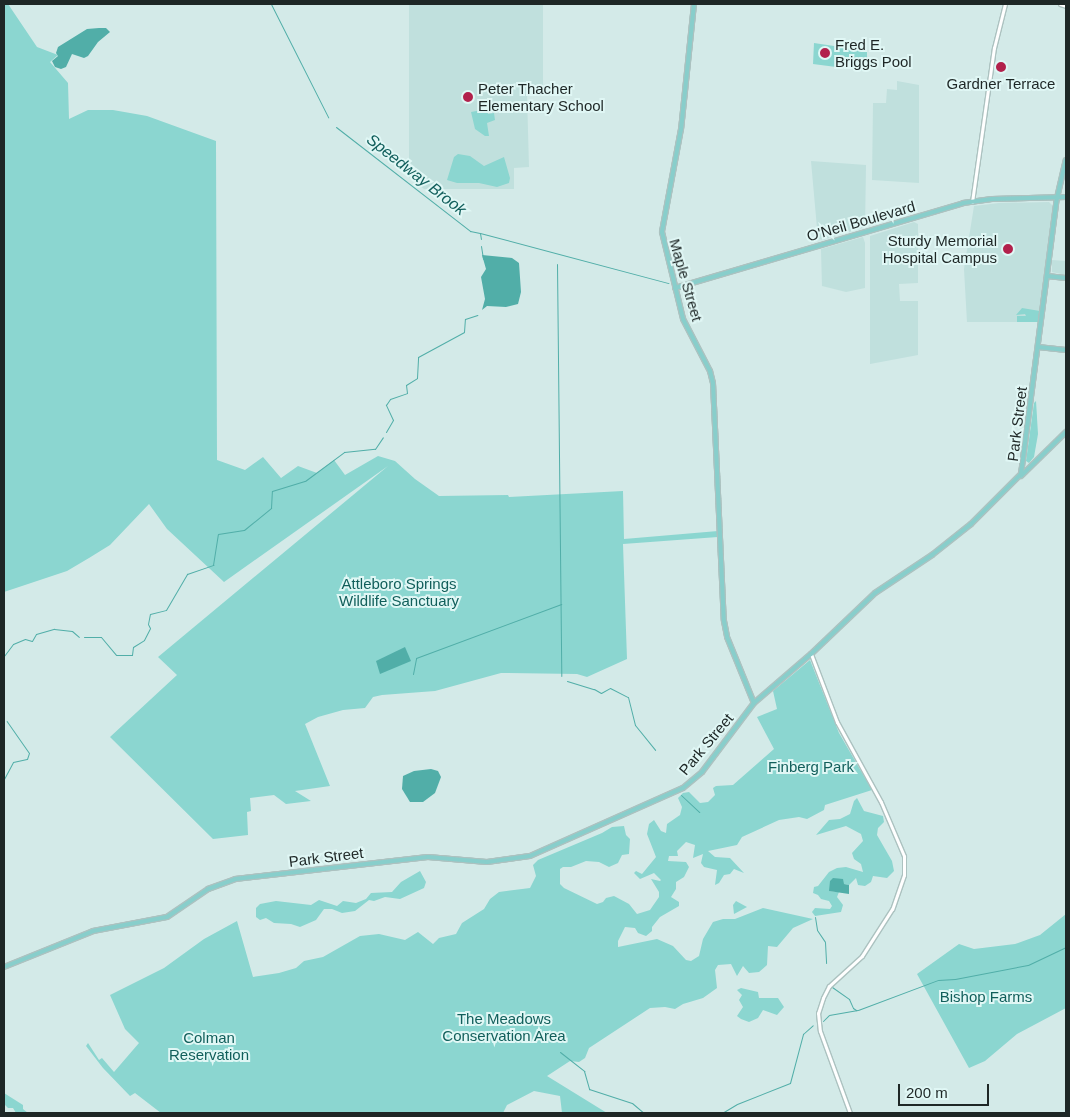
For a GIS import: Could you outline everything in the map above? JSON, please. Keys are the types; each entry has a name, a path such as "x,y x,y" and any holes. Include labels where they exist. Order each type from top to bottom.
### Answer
{"main road":[{"name":"Maple Street","path":"694,4 681,129 662,231 683,319 710,371 713,383 724,621 727,637 754,703"},
{"name":"Park Street","path":"4,967 93,931 167,917 208,889 230,881 436,856 486,862 522,858 538,854 682,788 702,772 754,703 811,654 875,593 945,545 971,524 1018,478 1024,462 1057,198 1066,160"},
{"name":"O'Neil Boulevard","path":"675,288 972,202 1066,197"},
{"path":"1047,276 1066,278"},
{"path":"1038,347 1066,350"},
{"path":"1018,478 1066,432"},
{"path":"1024,462 1026,465 1032,465"}],"street":[{"path":"972,202 994,48 1005,4"},
{"path":"1060,4 1066,6"},
{"path":"811,654 837,722 881,802 904,856 904,875 892,909 862,956 829,986 818,1013 820,1031 850,1113"}],"shaded area":[{"name":"Peter Thacher Elementary School","path":"409,4 543,5 543,94 527,94 529,167 514,168 514,189 424,189 409,177"},
{"path":"106,28 110,32 98,42 88,56 84,58 72,54 66,67 61,69 55,67 52,61 58,56 56,53 58,47 87,29"},
{"path":"897,81 919,85 919,183 872,180 873,103 886,103 887,89 897,90"},
{"path":"811,161 866,165 865,227 823,240 818,239"},
{"name":"Sturdy Memorial Hospital Campus","path":"1049,202 1053,206 1039,322 967,322 964,269 974,206 999,203"},
{"path":"914,222 918,224 918,283 899,284 900,301 918,301 918,355 870,364 870,236"},
{"path":"863,237 865,243 865,288 846,292 822,286 821,249"},
{"path":"482,255 512,258 519,263 521,292 518,304 506,307 487,306 482,310 485,299 481,277 486,269"},
{"path":"1052,260 1066,261 1066,275 1052,272"},
{"path":"405,647 411,661 380,674 376,661"},
{"path":"431,769 438,771 441,777 435,793 423,802 410,802 402,789 403,776 414,771"},
{"path":"833,878 843,879 844,884 849,885 849,894 829,891 830,881"}],"green space":[{"name":"Attleboro Springs Wildlife Sanctuary","path":"4,4 8,4 37,47 58,55 50,62 68,83 69,119 88,110 113,110 147,116 216,141 217,460 245,470 263,457 281,478 298,466 317,473 334,460 345,475 378,456 395,461 415,479 439,496 508,495 509,497 623,491 624,539 718,531 718,537 623,544 627,659 587,677 577,674 501,673 435,691 373,697 365,708 343,710 318,717 305,724 330,786 295,791 311,801 286,804 274,795 250,798 251,811 247,812 248,835 213,839 110,737 177,675 158,657 388,466 224,582 167,529 149,504 110,545 89,558 67,571 4,592"},
{"path":"814,43 867,51 867,71 813,64"},
{"path":"487,109 488,114 494,113 495,120 487,123 489,136 485,136 475,129 471,112"},
{"path":"458,154 470,156 484,166 504,157 510,178 509,183 497,187 479,183 457,183 447,180 454,157"},
{"path":"1022,308 1040,311 1039,322 1017,322 1017,316 1026,316 1025,314 1016,315"},
{"path":"1036,401 1038,434 1034,457 1029,463 1026,461 1034,403"},
{"path":"810,660 839,733 872,790 825,805 824,810 807,819 799,817 779,820 742,837 737,845 708,851 715,857 730,858 744,873 734,869 730,874 724,875 719,883 715,885 717,870 704,867 701,863 703,854 693,858 695,845 686,842 677,851 678,856 669,856 668,861 686,862 689,867 684,877 676,882 676,889 671,897 679,902 679,906 660,917 652,927 652,931 646,936 638,933 635,928 625,927 618,941 618,947 657,939 673,946 686,960 691,961 699,956 703,939 713,922 723,919 735,919 763,908 813,919 793,928 777,947 768,946 767,965 759,972 749,973 743,966 737,976 731,964 718,965 715,970 717,988 703,998 683,1004 675,1009 665,1007 650,1008 589,1048 585,1058 579,1062 570,1061 547,1076 607,1113 562,1113 560,1096 534,1091 507,1105 503,1113 161,1113 135,1093 130,1096 103,1068 86,1046 88,1043 99,1060 102,1058 114,1072 139,1043 125,1029 110,995 164,968 204,939 237,921 253,977 296,968 304,961 323,957 360,936 379,934 405,940 418,932 433,944 439,938 456,934 462,923 484,909 490,899 499,892 530,888 536,876 533,865 538,860 612,827 624,826 626,835 630,839 629,854 622,855 618,863 609,867 599,862 586,861 571,867 563,867 560,869 560,884 564,888 597,904 603,902 606,898 614,896 629,904 637,914 650,910 659,897 659,892 651,879 661,880 654,873 640,879 634,873 636,871 642,874 656,857 647,834 649,824 654,820 661,831 666,833 667,824 680,815 682,807 678,798 683,793 689,792 700,803 708,802 715,795 713,788 716,786 733,785 774,749 757,717 777,709 773,691"},
{"path":"857,798 864,811 883,816 884,822 878,828 877,835 892,861 894,871 887,878 873,876 871,882 865,886 858,885 856,878 849,885 844,884 829,891 839,892 837,897 843,905 841,912 815,916 812,912 815,908 830,909 832,906 829,901 821,899 813,893 814,887 818,886 829,872 837,868 846,867 863,872 861,864 854,859 852,853 863,841 861,834 846,826 816,835 829,820 840,819 850,814 854,801"},
{"path":"420,871 426,882 424,888 400,899 385,897 374,901 369,900 355,911 342,913 332,909 324,909 316,920 300,927 291,924 274,923 266,918 260,920 256,917 256,908 260,904 276,901 311,905 319,900 337,906 343,901 356,903 366,899 371,893 392,892 401,882"},
{"path":"736,901 747,907 734,914 733,905"},
{"name":"Bishop Farms","path":"1066,914 1066,1008 1017,1034 985,1061 969,1068 917,974 959,944 974,949 1015,944 1040,935"},
{"path":"741,988 758,992 759,998 778,998 784,1007 777,1015 763,1010 758,1018 749,1022 741,1019 737,1016 743,1007 739,1000 742,995 737,990"},
{"path":"4,1093 23,1105 23,1109 28,1113 16,1113 13,1108 8,1108 4,1104"}],"waterway":[{"name":"Speedway Brook","path":"271,4 328,117"},
{"name":"Speedway Brook","path":"336,127 470,231 480,233 481,239"},
{"path":"480,233 668,283"},
{"name":"Speedway Brook","path":"481,246 483,259"},
{"path":"557,264 561,676"},
{"name":"Speedway Brook","path":"386,432 393,420 386,405 390,399 407,393 406,385 417,378 418,357 464,332 465,319 477,315"},
{"name":"Speedway Brook","path":"84,637 101,637 116,655 132,655 133,647 144,640 150,628 148,624 150,614 166,610 187,574 213,565 218,534 244,530 271,508 272,491 305,481 344,452 375,449 383,437"},
{"path":"413,674 416,658 561,604"},
{"name":"Speedway Brook","path":"4,656 13,644 25,639 32,641 36,634 54,629 72,631 79,637"},
{"path":"567,681 601,693 610,688 628,697 635,725 655,750"},
{"name":"Speedway Brook","path":"4,779 13,762 27,759 29,753 7,721"},
{"path":"681,795 699,812"},
{"path":"815,917 817,930 825,942 826,963"},
{"path":"823,1021 829,1015 858,1010 938,980 955,979 1028,965 1066,947"},
{"path":"832,987 849,999 856,1010"},
{"path":"722,1113 737,1104 790,1083 803,1034 813,1025"},
{"path":"560,1052 584,1071 589,1089 632,1103 644,1113"}],"place":[{"name":"Fred E. Briggs Pool","path":"825,53"},
{"name":"Gardner Terrace","path":"1001,67"},
{"name":"Peter Thacher Elementary School","path":"468,97"},
{"name":"Sturdy Memorial Hospital Campus","path":"1008,249"}],"park label":[{"name":"Finberg Park","path":"811,767"},
{"name":"The Meadows Conservation Area","path":"504,1026"},
{"name":"Colman Reservation","path":"209,1046"}]}
